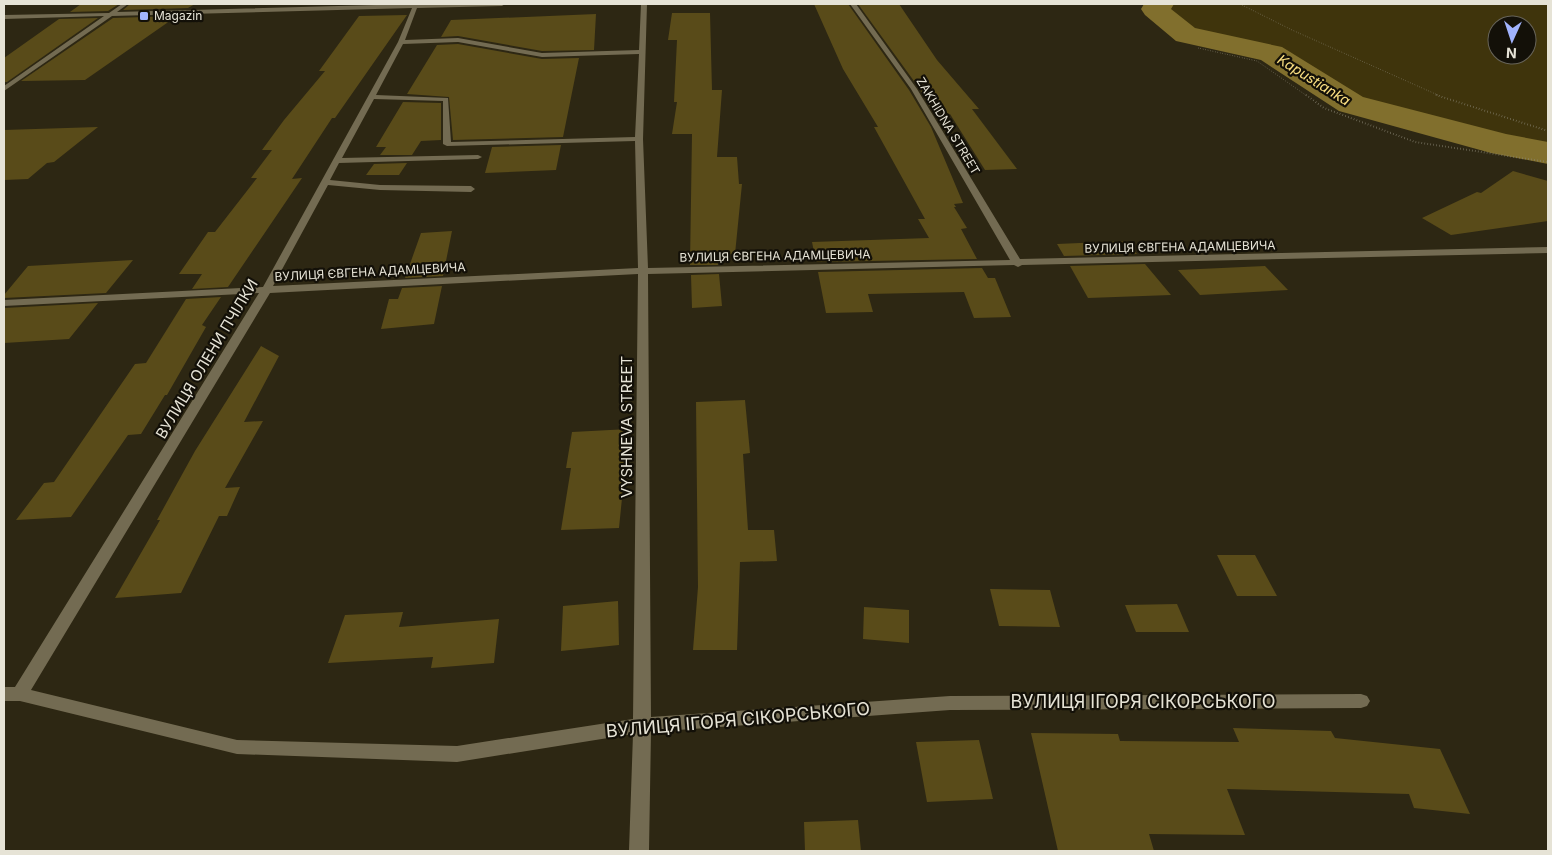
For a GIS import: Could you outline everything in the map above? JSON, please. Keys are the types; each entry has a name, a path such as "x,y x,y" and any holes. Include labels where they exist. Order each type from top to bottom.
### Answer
{"street":[{"path":"4,89 125,4"},
{"path":"4,17 502,4"},
{"name":"VYSHNEVA STREET","path":"639,851 642,725 643,271 639,139 644,4"},
{"name":"ZAKHIDNA STREET","path":"852,4 914,89 1018,264"},
{"name":"ВУЛИЦЯ ОЛЕНИ ПЧІЛКИ","path":"12,694 267,289 401,42 415,10 415,5"},
{"path":"401,42 458,40 542,55 642,52"},
{"path":"371,97 446,99 447,144 639,139"},
{"path":"336,162 478,157"},
{"path":"325,182 404,190 471,189"},
{"name":"ВУЛИЦЯ ЄВГЕНА АДАМЦЕВИЧА","path":"4,303 643,271 1018,264 1548,250"},
{"name":"ВУЛИЦЯ ІГОРЯ СІКОРСЬКОГО","path":"12,694 237,747 457,754 642,725 950,703 1361,701"}],"path":[{"path":"1240,4 1292,30 1436,95 1548,131"},
{"path":"1198,48 1257,61 1324,108 1415,142 1548,162"}],"shaded area":[{"path":"1174,4 1548,4 1548,149 1373,107 1276,51 1200,34 1165,10"}],"building":[{"path":"81,4 119,4 108,11 70,12"},
{"path":"130,4 195,4 188,8 123,10"},
{"path":"814,4 848,4 909,90 931,127 963,203 954,204 956,207 954,207 967,228 961,229 977,259 816,262 812,242 929,238 918,219 925,219 874,127 878,127 843,69"},
{"path":"858,4 899,4 937,60 979,109 972,109 1017,169 985,170 950,114 938,120 919,88"},
{"path":"672,13 710,13 712,90 722,90 717,157 737,157 739,184 742,184 735,254 717,255 718,265 690,265 692,134 672,134 677,102 674,102 677,40 668,40"},
{"path":"596,14 594,50 542,51 458,36 441,37 451,20"},
{"path":"407,15 335,118 332,118 292,179 302,178 228,287 192,289 202,274 179,274 208,232 215,232 257,178 251,178 272,150 262,150 284,120 325,71 319,71 359,16"},
{"path":"177,16 85,80 21,81 113,18"},
{"path":"98,18 7,82 4,82 4,58 59,19"},
{"path":"458,44 542,59 579,58 563,137 453,140 449,97 407,94 437,45"},
{"path":"403,102 441,103 441,140 421,141 412,155 380,155 386,147 376,147"},
{"path":"98,127 54,162 47,163 28,179 4,180 4,130"},
{"path":"561,145 556,170 485,173 492,147"},
{"path":"407,163 399,175 366,175 374,164"},
{"path":"1513,171 1548,181 1548,221 1451,235 1422,218 1477,192 1481,193"},
{"path":"452,231 443,276 405,278 421,233"},
{"path":"1126,241 1137,254 1064,256 1057,244"},
{"path":"133,260 106,293 4,298 4,295 28,266"},
{"path":"1145,264 1171,295 1088,298 1070,266"},
{"path":"1265,266 1288,290 1200,295 1178,270"},
{"path":"982,268 988,278 995,278 1011,317 974,318 964,292 868,294 873,312 826,313 818,272"},
{"path":"719,274 722,306 692,308 691,275"},
{"path":"442,286 434,324 381,329 389,299 398,299 402,288"},
{"path":"221,297 202,325 206,327 167,395 165,395 141,434 128,435 71,517 16,520 44,483 54,482 135,364 146,363 186,299"},
{"path":"98,303 69,339 4,343 4,308"},
{"path":"261,346 279,356 244,422 263,421 225,488 240,487 227,516 219,516 181,593 115,598 160,520 157,520 195,451"},
{"path":"745,400 750,453 743,454 748,530 774,530 777,561 740,562 737,650 693,650 698,587 696,402"},
{"path":"629,429 619,528 561,530 571,468 566,468 572,432"},
{"path":"1217,555 1255,555 1277,596 1237,596"},
{"path":"990,589 1050,590 1060,627 999,626"},
{"path":"618,601 619,645 561,651 563,606"},
{"path":"1177,604 1189,632 1136,632 1125,605"},
{"path":"864,607 909,610 909,643 863,639"},
{"path":"403,612 399,627 499,619 494,663 431,668 433,657 328,663 345,615"},
{"path":"1233,728 1331,731 1335,738 1440,749 1470,814 1414,808 1409,794 1227,789 1245,835 1149,834 1154,851 1058,851 1031,733 1118,734 1120,741 1239,742"},
{"path":"979,740 993,799 927,802 916,742"},
{"path":"858,820 861,851 805,851 804,822"}],"waterway":[{"name":"Kapustianka","path":"1161,4 1154,9 1186,35 1271,53 1351,104 1504,145 1548,153"}],"place":[{"name":"Magazin","path":"144,16"}]}
